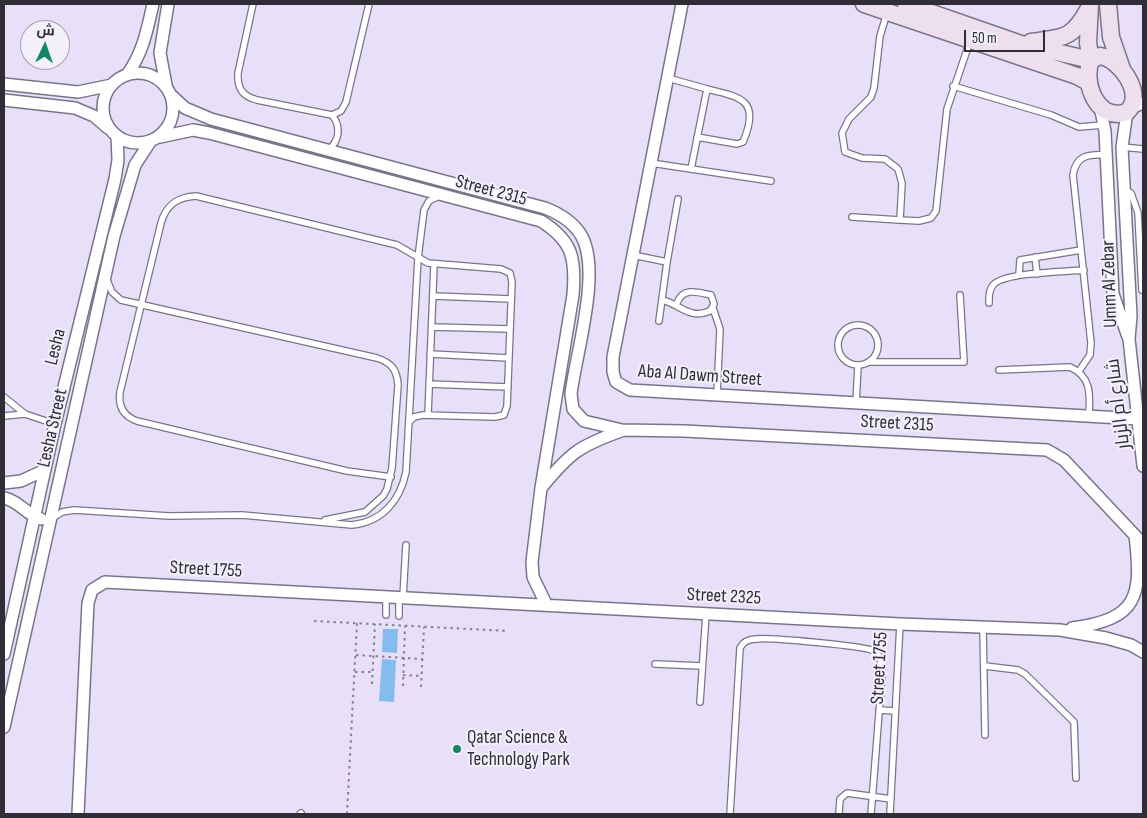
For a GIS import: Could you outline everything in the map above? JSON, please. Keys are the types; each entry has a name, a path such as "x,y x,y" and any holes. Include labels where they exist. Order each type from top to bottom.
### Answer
{"street":[{"path":"4,84 71,92 112,85 128,75 138,60 145,42 153,4"},
{"path":"166,86 160,53 168,4"},
{"name":"Aba Al Dawm Street","path":"682,4 613,357 613,372 616,382 630,390 1139,419"},
{"path":"864,4 1076,76 1088,82"},
{"path":"906,4 924,7 1021,44 1091,60 1099,56 1106,57 1133,82"},
{"path":"1090,6 1088,43 1091,60 1088,82 1092,95 1100,106 1113,114 1134,108 1135,98 1133,82 1111,37 1108,4"},
{"path":"1021,44 1064,37 1072,33 1090,6"},
{"path":"4,100 75,108 94,116 113,132 132,143 155,139 168,127 173,115 172,96 166,86 156,78 145,73 128,75"},
{"path":"112,85 106,93 103,108 113,132"},
{"name":"Street 2315","path":"172,96 185,108 211,119 544,208 560,215 574,227 584,243 590,264 588,291 571,394 573,409 584,421 622,430 684,431 1047,450 1064,460 1143,544"},
{"name":"Umm Al Zebar","path":"1100,106 1104,125 1113,294 1116,308 1129,338"},
{"name":"Umm Al Zebar","path":"1129,338 1130,304 1122,189 1122,147 1134,108"},
{"name":"Street 2315","path":"155,139 194,130 209,133 541,221 561,236 572,254 574,264 573,295 541,488 532,572 546,604"},
{"name":"Lesha","path":"4,654 55,424 115,179 118,160 113,132"},
{"name":"Lesha Street","path":"4,727 105,275 135,165 155,139"},
{"name":"شارع أم الزبار","path":"1129,338 1143,466"},
{"name":"Street 2315","path":"541,488 565,460 584,445 622,430"},
{"path":"4,483 21,481 45,470"},
{"path":"4,498 18,502 35,518 50,521"},
{"path":"1060,630 1106,622 1118,616 1131,601 1139,578 1135,535"},
{"name":"Street 1755","path":"78,814 88,603 95,586 111,582 546,604"},
{"name":"Street 2325","path":"546,604 900,624"},
{"name":"Street 1755","path":"900,624 1060,630"},
{"path":"1060,630 1106,638 1131,645 1143,652"}],"lane":[{"path":"253,4 238,73 237,82 241,91 248,97 332,115 341,111 346,102 369,4"},
{"path":"888,12 880,36 871,97 849,119 842,133 845,152 862,158 885,159 898,168 902,183 900,220"},
{"path":"852,217 919,220 931,218 936,211 946,109 970,41"},
{"path":"668,78 739,97 750,110 743,142 737,144 697,137"},
{"path":"954,86 1051,115 1079,127 1104,125"},
{"path":"691,169 706,89"},
{"path":"328,150 335,143 338,133 337,123 332,115"},
{"path":"1122,147 1143,149"},
{"path":"1079,371 1090,355 1091,343 1073,175 1077,161 1083,157 1106,155"},
{"path":"651,163 771,181"},
{"path":"1122,189 1132,193 1138,213 1143,290 1130,304"},
{"path":"50,521 62,512 74,510 169,516 242,515 340,524 364,524 390,507 404,483 418,258 424,210 432,199 441,195"},
{"path":"391,477 354,472 131,419 122,410 119,398 163,214 169,206 186,196 196,196 397,245 434,265 506,270 512,277 506,410 500,417 428,415 418,416 409,422"},
{"path":"659,322 678,199"},
{"path":"1019,276 1020,260 1082,250"},
{"path":"633,254 667,262"},
{"path":"1035,257 1037,274"},
{"path":"428,415 434,265"},
{"path":"989,303 989,292 994,284 1019,276 1084,270"},
{"path":"105,275 109,286 117,297 141,306 377,358 390,364 397,373 398,385 391,477 383,496 365,512 355,516 318,521"},
{"path":"677,303 682,294 687,292 711,295 714,299 712,308 720,329 717,395"},
{"path":"870,362 878,345 878,338 869,328 852,326 840,334 838,343 842,354 849,363 858,366 870,362 964,362 960,295"},
{"path":"433,296 511,299"},
{"path":"662,300 677,303 683,312 694,314 704,314 712,308"},
{"path":"432,327 510,329"},
{"path":"430,354 509,358"},
{"path":"856,403 858,366"},
{"path":"999,370 1070,367 1079,371 1090,387 1089,416"},
{"path":"429,384 508,387"},
{"path":"4,398 25,414 55,424"},
{"path":"4,416 25,414"},
{"path":"399,616 406,545"},
{"path":"386,597 386,616"},
{"path":"700,702 706,614"},
{"name":"Street 1755","path":"890,814 900,624"},
{"path":"983,627 985,735"},
{"path":"730,814 742,644 754,639 765,638 874,650 881,660 882,675 871,814"},
{"path":"655,664 702,666"},
{"path":"984,666 1018,670 1074,722 1076,778"},
{"path":"879,710 896,711"},
{"path":"839,814 842,795 847,793 891,799"}],"path":[{"path":"314,621 508,631"},
{"path":"347,814 357,623"},
{"path":"372,684 375,624"},
{"path":"403,686 406,626"},
{"path":"421,687 424,627"},
{"path":"356,655 422,658"},
{"path":"355,672 372,672"},
{"path":"403,675 422,676"}],"water":[{"path":"383,629 398,629 397,653 382,652"},
{"path":"382,659 396,660 394,702 379,701"}],"place":[{"name":"Qatar Science & Technology Park","path":"457,749"}]}
